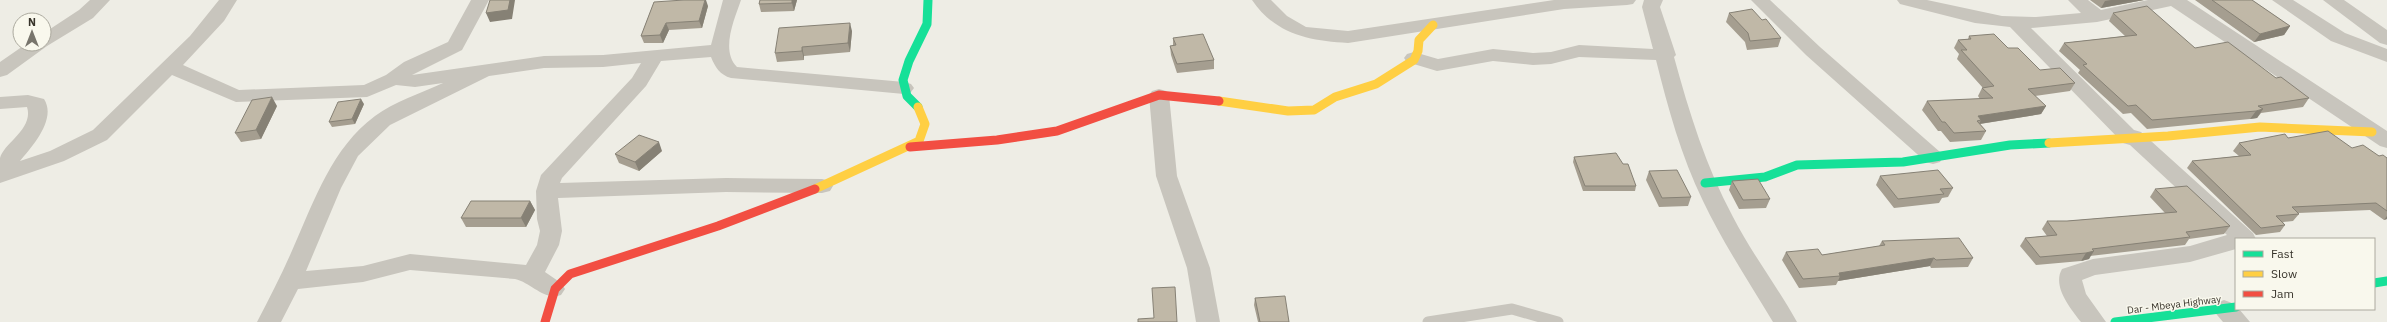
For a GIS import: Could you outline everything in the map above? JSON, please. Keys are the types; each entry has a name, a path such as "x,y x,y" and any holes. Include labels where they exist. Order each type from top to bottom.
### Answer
{"main road":[{"path":"545,322 553,289 563,277 578,270 718,226 822,186 910,147 919,141 927,127 926,120 904,88 904,73 924,36 928,0"},
{"path":"910,147 997,140 1057,131 1159,95 1174,94 1276,110 1305,111 1322,106 1335,97 1376,84 1414,58 1418,51 1418,40 1434,25"},
{"path":"1705,183 1765,177 1797,165 1826,163 1878,164 2010,145 2260,127 2380,136"},
{"path":"2375,283 2387,281"},
{"name":"Dar - Mbeya Highway","path":"2115,322 2233,312"}],"street":[{"path":"52,36 86,14 101,0"},
{"path":"0,176 57,156 96,138 170,67 217,17 228,0"},
{"path":"170,67 215,85 229,94 242,97 358,92 375,88 412,66 455,46 480,0"},
{"path":"732,0 720,42 720,50 726,69 735,73 904,88"},
{"path":"1261,0 1276,18 1292,29 1315,34 1348,38 1564,4 1626,0"},
{"path":"1649,0 1688,135 1705,183 1725,222 1785,322"},
{"path":"1760,0 1813,52 1932,157"},
{"path":"1906,0 1971,15 2015,22 2052,22 2097,16 2174,0 2380,136"},
{"path":"2077,0 2097,16"},
{"path":"2281,0 2338,37 2387,56"},
{"path":"2332,0 2387,39"},
{"path":"2015,22 2132,137 2243,238"},
{"path":"393,78 415,81 481,73 544,62 655,56 720,50"},
{"path":"1414,58 1437,65 1493,55 1533,59 1551,58 1579,51 1666,55"},
{"path":"0,71 27,52"},
{"path":"532,275 548,245 551,231 548,219 547,191 552,175 639,82 655,56"},
{"path":"269,322 290,281 330,188 350,152 362,138 383,120 403,109 481,73"},
{"path":"1159,95 1164,136 1164,163 1168,183 1186,229 1198,270 1207,309 1208,322"},
{"path":"0,103 28,101 37,104 39,110 31,132 0,171"},
{"path":"547,191 726,185 822,186"},
{"path":"2094,322 2074,294 2069,281 2070,275 2093,267 2190,254 2235,242"},
{"path":"290,281 363,274 410,262 424,262 515,271 532,275 553,289"}],"lane":[{"path":"1428,322 1512,309 1558,322"}],"building":[{"path":"490,0 510,0 508,10 486,13"},
{"path":"705,0 699,21 666,23 660,35 641,36 654,2"},
{"path":"760,0 792,0 792,3 759,4"},
{"path":"2212,0 2252,0 2290,26 2260,34"},
{"path":"2147,6 2195,48 2228,42 2276,78 2281,77 2309,98 2258,106 2263,109 2256,111 2152,120 2136,105 2128,106 2083,65 2087,64 2064,43 2137,35 2113,13"},
{"path":"1752,9 1762,20 1766,19 1781,38 1750,41 1748,33 1729,13"},
{"path":"850,23 848,43 802,47 802,51 775,53 779,28"},
{"path":"1203,34 1214,60 1177,64 1170,46 1176,45 1173,38"},
{"path":"1994,34 2008,48 2018,48 2040,70 2060,68 2075,83 2028,89 2046,106 1978,116 1981,120 1977,121 1986,131 1954,133 1945,122 1942,122 1927,101 1993,98 1982,88 1994,86 1961,50 1967,50 1958,40 1971,39 1969,36"},
{"path":"272,97 256,130 235,133 252,100"},
{"path":"361,99 352,119 329,122 338,102"},
{"path":"2328,131 2352,148 2363,145 2379,156 2383,155 2387,158 2387,211 2376,203 2292,207 2299,214 2276,216 2285,225 2261,228 2192,161 2251,155 2239,143 2285,134 2288,138"},
{"path":"639,135 659,142 635,162 615,154"},
{"path":"1616,153 1623,164 1628,164 1636,186 1585,186 1574,157"},
{"path":"1677,170 1691,197 1662,198 1649,171"},
{"path":"1938,170 1953,188 1940,189 1944,194 1898,199 1880,176"},
{"path":"1758,179 1770,199 1743,200 1732,181"},
{"path":"2187,186 2230,226 2186,232 2190,237 2092,249 2094,251 2086,253 2040,257 2025,238 2057,235 2047,221 2067,221 2177,212 2155,189"},
{"path":"471,201 530,201 521,218 461,218"},
{"path":"1959,238 1973,258 1936,260 1934,258 1839,273 1840,276 1803,279 1786,252 1818,249 1822,255 1885,245 1882,241"},
{"path":"1175,287 1177,322 1138,322 1138,319 1154,318 1152,288"},
{"path":"1285,296 1289,322 1260,322 1255,298"}],"traffic: fast":[{"path":"918,107 907,96 903,80 909,61 927,24 928,0"},
{"path":"1705,183 1765,177 1797,165 1903,162 2010,145 2049,143"},
{"path":"2375,283 2387,281"},
{"path":"2115,322 2235,307"}],"traffic: slow":[{"path":"1219,101 1288,111 1314,110 1335,97 1376,84 1414,60 1418,51 1419,40 1433,25"},
{"path":"815,189 919,141 923,132 925,120 918,107"},
{"path":"2049,143 2168,136 2260,127 2372,132"}],"traffic: jam":[{"path":"910,147 997,140 1057,131 1159,95 1219,101"},
{"path":"545,322 555,289 570,274 718,226 815,189"}]}
